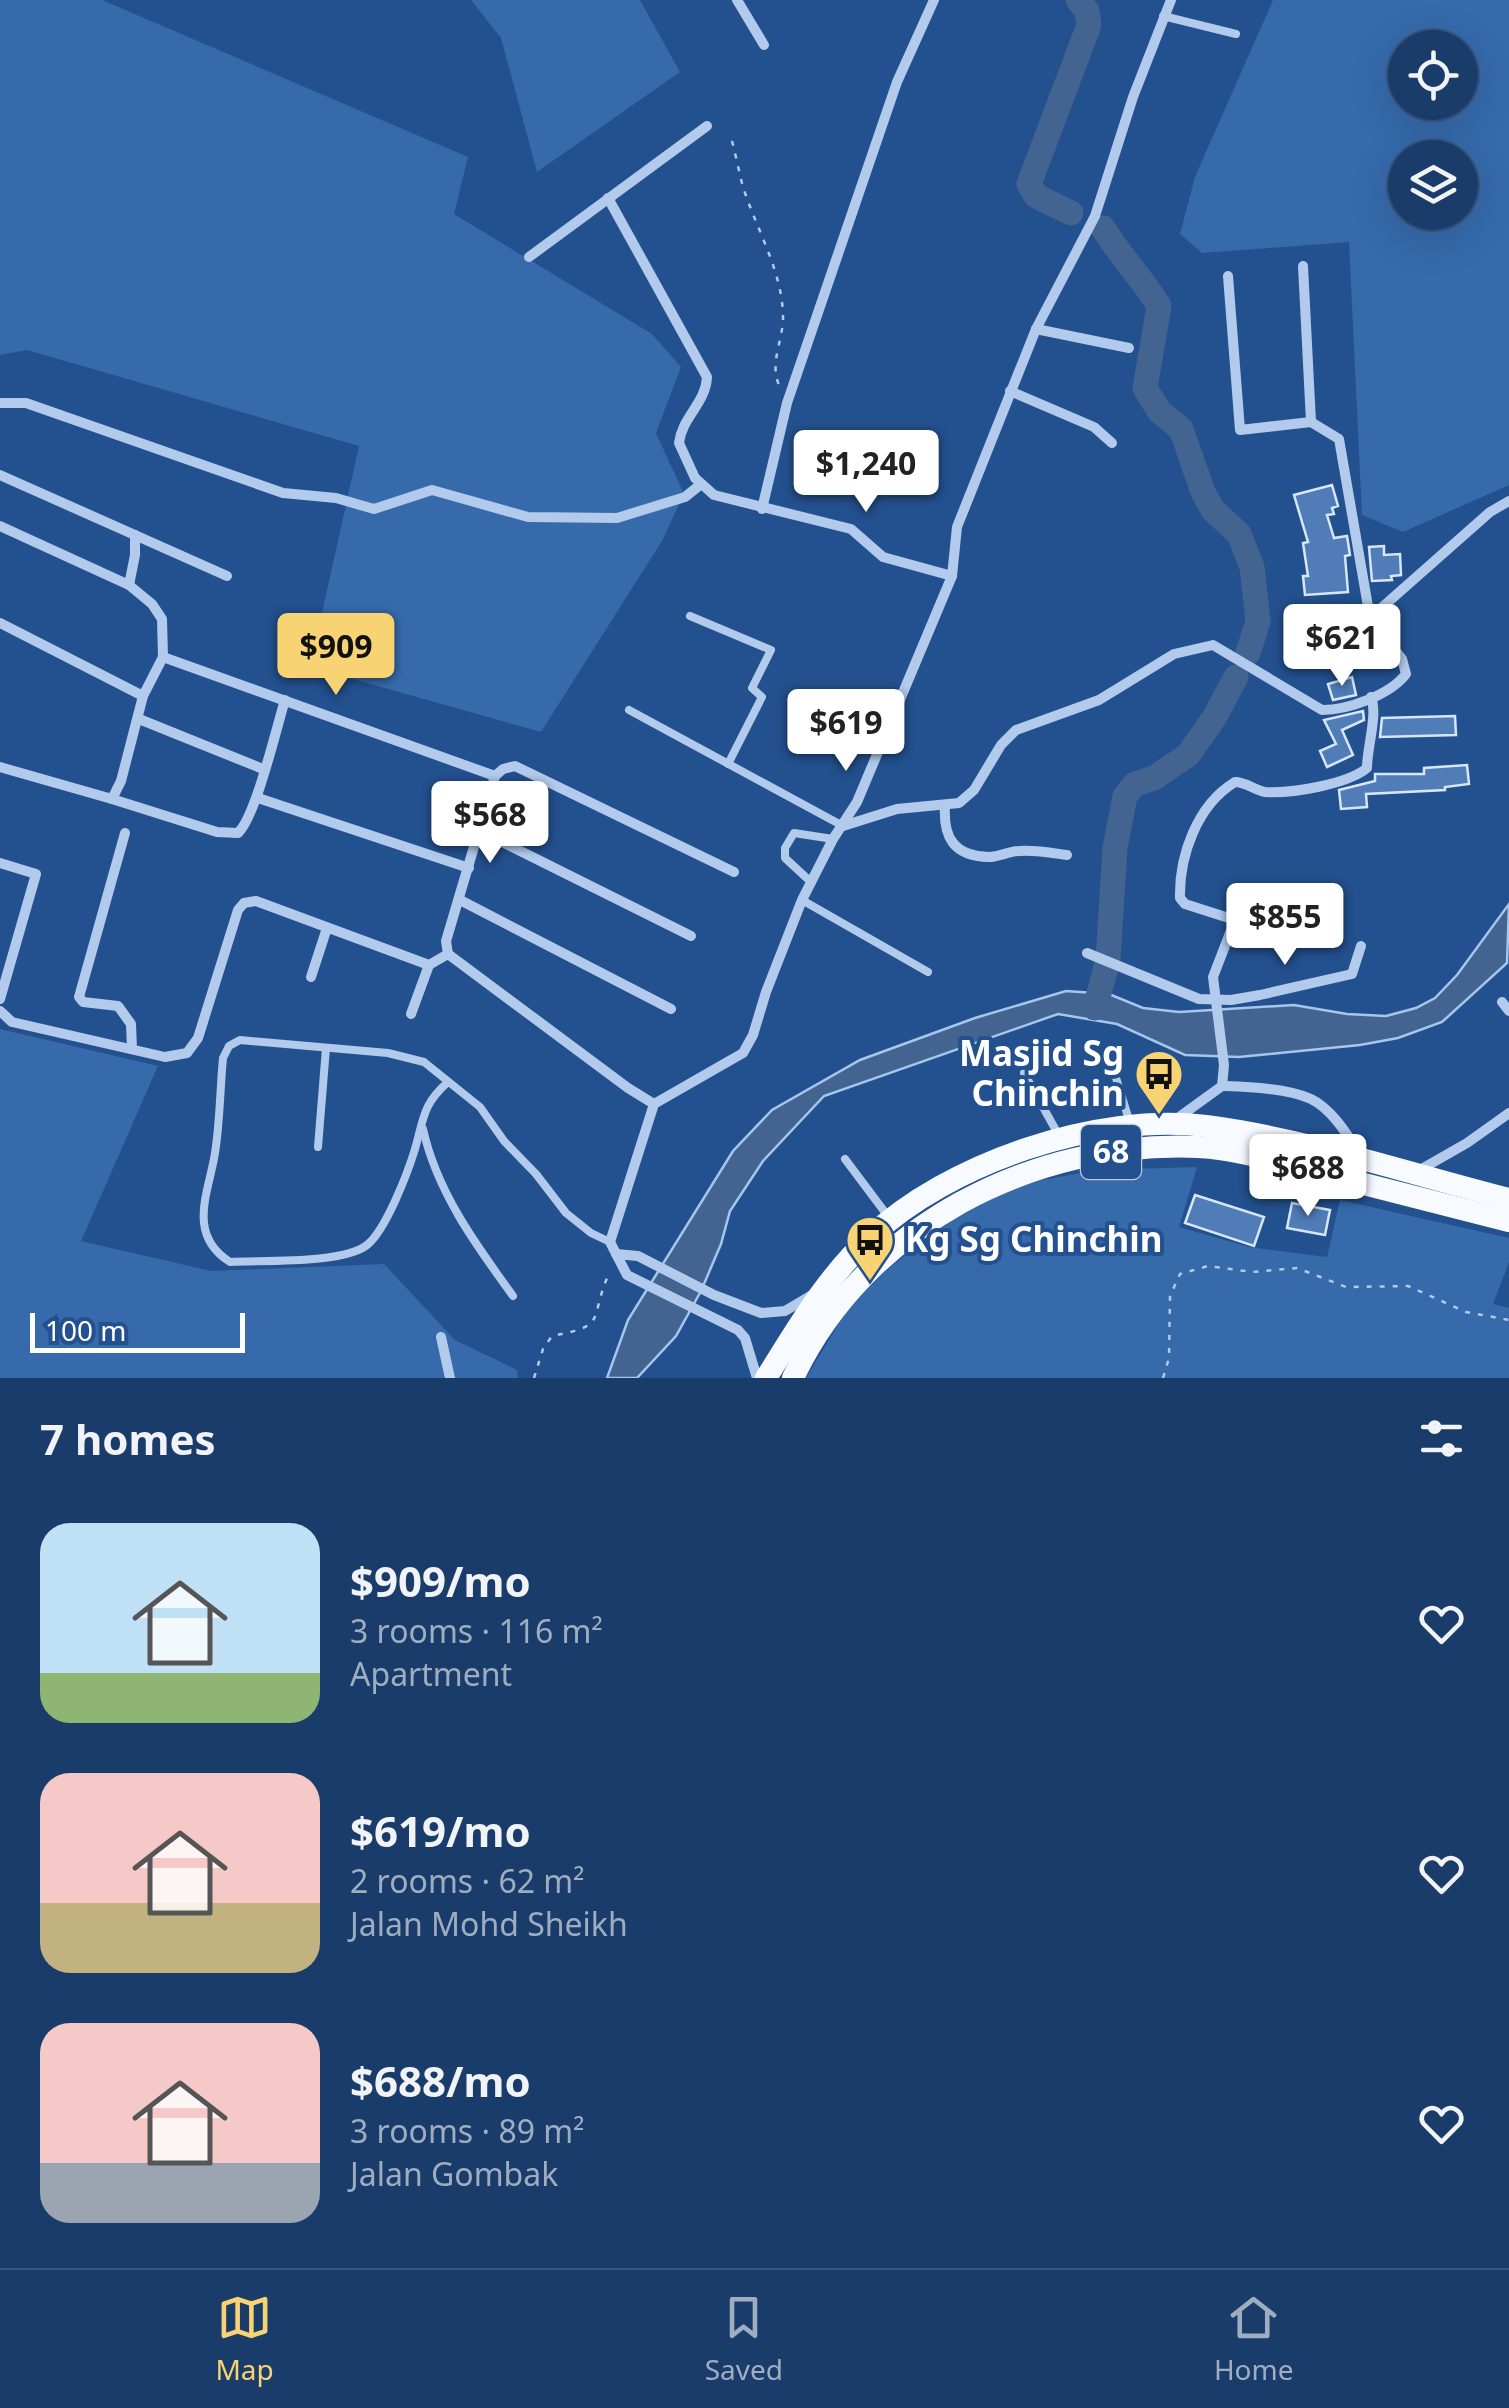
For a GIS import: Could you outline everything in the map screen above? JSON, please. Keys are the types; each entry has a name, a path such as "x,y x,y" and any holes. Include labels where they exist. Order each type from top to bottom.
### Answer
{"main road":[{"name":"68","path":"766,1378 823,1288 890,1219 956,1177 998,1158 1061,1140 1131,1126 1170,1124 1260,1136 1509,1199"},
{"name":"68","path":"793,1378 832,1313 895,1248 958,1202 1048,1164 1133,1148 1202,1147 1255,1156 1509,1221"}],"street":[{"path":"737,0 764,45"},
{"path":"762,509 787,403 897,82 934,0"},
{"path":"757,1378 746,1338 738,1330 628,1274 610,1242 654,1104 743,1053 753,1034 802,900 833,838 857,802 952,576 957,528 1036,329 1095,216 1163,16 1172,0"},
{"path":"529,257 707,126"},
{"path":"608,198 707,376 703,399 680,435 681,449 700,485 714,495 762,509 851,529 878,554 952,576"},
{"path":"1303,266 1310,422"},
{"path":"843,826 897,809 959,803 974,790 1002,744 1016,730 1099,700 1174,654 1214,645 1256,674 1322,710 1337,710 1371,697 1400,682 1406,674 1402,658 1370,618 1339,439 1310,422 1240,430 1228,276"},
{"path":"1036,329 1129,348"},
{"path":"1010,392 1094,427 1112,443"},
{"path":"0,403 26,403 283,493 336,498 374,509 432,490 528,517 618,518 686,497 700,485"},
{"path":"0,476 228,576"},
{"path":"1370,618 1490,512 1509,500"},
{"path":"0,526 129,585 152,604 162,620 163,657 144,696 121,781 112,799"},
{"path":"129,585 135,535"},
{"path":"0,623 144,696"},
{"path":"163,657 495,776"},
{"path":"1222,1086 1224,1066 1213,977 1235,920 1185,904 1180,898 1191,834 1206,810 1234,782 1241,781 1261,792 1297,790 1357,776 1367,768 1368,737 1375,708 1371,697"},
{"path":"0,767 217,832 238,833 258,798 263,769 286,700"},
{"path":"140,719 263,769"},
{"path":"654,1104 448,954 446,940 495,776 515,766 734,872"},
{"path":"258,798 469,868"},
{"path":"945,806 944,826 951,844 966,852 990,857 1018,850 1067,855"},
{"path":"480,831 692,936"},
{"path":"125,833 80,997 83,1002 118,1006 132,1024 132,1049"},
{"path":"0,863 36,874 0,999"},
{"path":"460,900 671,1009"},
{"path":"0,1011 12,1022 165,1057 187,1054 198,1038 238,910 244,903 256,901 429,964"},
{"path":"311,978 327,928"},
{"path":"0,934 16,939"},
{"path":"1093,954 1180,993 1215,1001 1352,974 1361,946"},
{"path":"412,1014 429,964 448,954"},
{"path":"1170,1124 1222,1086 1315,1100 1343,1129 1365,1162"},
{"path":"1412,1174 1509,1113"},
{"path":"616,1254 638,1256 714,1295 749,1310 772,1314 786,1311 823,1288"},
{"path":"441,1337 450,1378"}],"lane":[{"path":"1163,16 1236,34"},
{"path":"690,616 772,650 752,688 762,696 728,764"},
{"path":"629,710 843,826"},
{"path":"811,882 786,858 785,848 794,833 833,838"},
{"path":"802,900 928,972"},
{"path":"448,1082 429,1099 411,1163 386,1223 366,1246 338,1255 230,1262 214,1252 203,1201 214,1157 223,1058 229,1046 240,1040 424,1062 480,1108 566,1213 610,1242"},
{"path":"318,1147 326,1048"},
{"path":"1112,1065 1131,1126"},
{"path":"1024,1072 1061,1140"},
{"path":"422,1124 429,1155 448,1198 513,1296"},
{"path":"845,1159 890,1219"}],"path":[{"path":"732,141 776,282 783,316 776,349 776,377 787,403"},
{"path":"1163,1378 1169,1358 1170,1296 1180,1274 1208,1266 1252,1272 1298,1268 1346,1287 1408,1286 1466,1312 1509,1320"},
{"path":"534,1378 543,1349 552,1336 583,1330 597,1318 607,1278 628,1274"}],"shaded area":[{"path":"0,0 102,0 468,157 454,214 652,334 681,367 656,433 684,494 662,541 541,732 310,667 359,446 27,350 0,355"},
{"path":"471,0 640,0 680,72 537,172 501,38"},
{"path":"1273,0 1509,0 1509,485 1403,532 1362,515 1349,242 1202,253 1180,234 1195,177"},
{"path":"1509,904 1507,963 1442,1022 1398,1038 1239,1057 1185,1055 1117,1024 1058,1014 824,1096 763,1161 730,1211 701,1291 676,1336 637,1378 607,1378 628,1320 733,1151 772,1110 860,1060 975,1018 1066,991 1109,994 1143,1008 1179,1012 1294,1005 1386,1016 1435,998 1457,975"},
{"path":"0,1029 158,1066 81,1241 211,1271 384,1264 455,1340 517,1370 518,1378 0,1378"},
{"path":"1197,1167 1179,1227 1249,1247 1327,1257 1340,1200 1509,1238 1509,1262 1493,1304 1509,1308 1509,1378 806,1378 857,1293 944,1225 1020,1184 1097,1170"}],"building":[{"path":"1332,485 1338,506 1332,508 1334,514 1327,515 1334,538 1347,536 1348,592 1305,595 1303,576 1308,576 1303,543 1308,542 1294,495"},
{"path":"1384,546 1384,555 1400,554 1401,575 1391,576 1392,580 1372,581 1369,547"},
{"path":"1352,677 1356,695 1333,700 1328,684"},
{"path":"1363,711 1364,720 1342,730 1353,755 1327,767 1320,751 1336,744 1324,720"},
{"path":"1455,716 1456,735 1380,737 1382,718"},
{"path":"1467,765 1469,784 1445,790 1366,794 1367,807 1341,809 1339,790 1375,781 1375,774 1424,774 1424,768"},
{"path":"1195,1195 1264,1217 1254,1246 1185,1223"},
{"path":"1292,1203 1330,1210 1325,1235 1287,1228"}],"waterway":[{"path":"1071,213 1036,196 1029,184 1089,25 1087,11 1078,0"},
{"path":"1103,228 1159,306 1145,388 1160,412 1181,429 1203,492 1213,510 1239,534 1252,567 1258,621 1248,653"},
{"path":"1095,1008 1108,960 1115,848 1125,796 1135,784 1154,778 1188,755 1236,677"}],"place":[{"name":"Masjid Sg Chinchin","path":"1159,1116"},
{"name":"Kg Sg Chinchin","path":"870,1282"}]}
